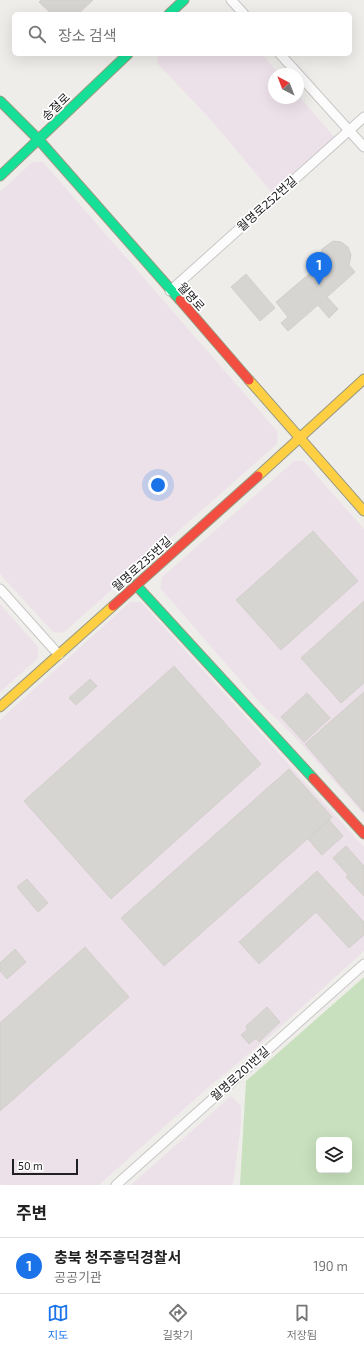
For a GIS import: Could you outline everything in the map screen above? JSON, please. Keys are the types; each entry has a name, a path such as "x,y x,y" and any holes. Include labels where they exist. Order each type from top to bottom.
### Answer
{"street":[{"path":"171,12 184,0"},
{"path":"231,0 242,12"},
{"name":"송절로","path":"0,176 126,56"},
{"path":"282,56 364,147"},
{"name":"월명로","path":"0,101 39,140 364,511"},
{"name":"월명로252번길","path":"170,291 364,117"},
{"name":"월명로235번길","path":"0,707 290,448 299,437 364,378"},
{"path":"136,585 364,834"},
{"path":"0,589 59,655"},
{"name":"월명로201번길","path":"116,1185 364,964"}],"shaded area":[{"path":"158,56 264,56 274,68 268,68 268,104 304,104 304,102 337,140 273,194 210,119 157,63"},
{"path":"32,162 43,162 278,432 277,444 63,633 53,632 0,574 0,192"},
{"path":"294,461 304,461 364,529 364,815 292,734 259,702 160,588 162,577"},
{"path":"130,602 141,602 364,847 364,951 269,1037 203,1092 99,1185 2,1185 0,1183 0,720"},
{"path":"0,604 38,647 38,658 0,692"},
{"path":"231,1096 241,1106 241,1124 233,1185 131,1185"}],"green space":[{"path":"364,977 364,1185 240,1185 246,1081"}],"building":[{"path":"41,0 93,0 80,12 50,12 39,2"},
{"path":"333,241 341,242 348,247 351,255 349,265 355,272 327,297 338,309 329,318 318,305 288,331 281,323 288,317 276,302 322,263 320,257 322,249"},
{"path":"246,274 275,308 260,321 231,287"},
{"path":"313,531 358,581 281,650 236,600"},
{"path":"364,601 364,683 341,703 301,658"},
{"path":"174,666 261,764 111,899 24,801"},
{"path":"90,679 97,686 76,705 69,698"},
{"path":"364,692 364,812 305,744"},
{"path":"307,693 330,718 304,742 281,717"},
{"path":"289,769 332,817 164,966 121,918"},
{"path":"329,820 343,836 322,855 308,839"},
{"path":"346,846 364,866 364,896 346,877 348,875 333,858"},
{"path":"317,871 364,922 364,935 349,948 316,912 259,964 239,942"},
{"path":"27,879 48,903 38,912 17,887"},
{"path":"85,947 129,997 0,1111 0,1023"},
{"path":"15,949 26,962 7,979 0,971 0,963"},
{"path":"267,1007 280,1022 259,1042 256,1038 249,1044 241,1035 247,1030 246,1026"}],"traffic: fast":[{"path":"171,12 184,0"},
{"path":"0,176 126,56"},
{"path":"0,101 39,140 180,300"},
{"path":"136,585 313,778"}],"traffic: slow":[{"path":"258,476 364,379"},
{"path":"249,380 364,511"},
{"path":"0,707 113,606"}],"traffic: jam":[{"path":"180,300 249,380"},
{"path":"113,606 258,476"},
{"path":"313,778 364,834"}],"place":[{"name":"충북 청주흥덕경찰서","path":"319,285"}]}
